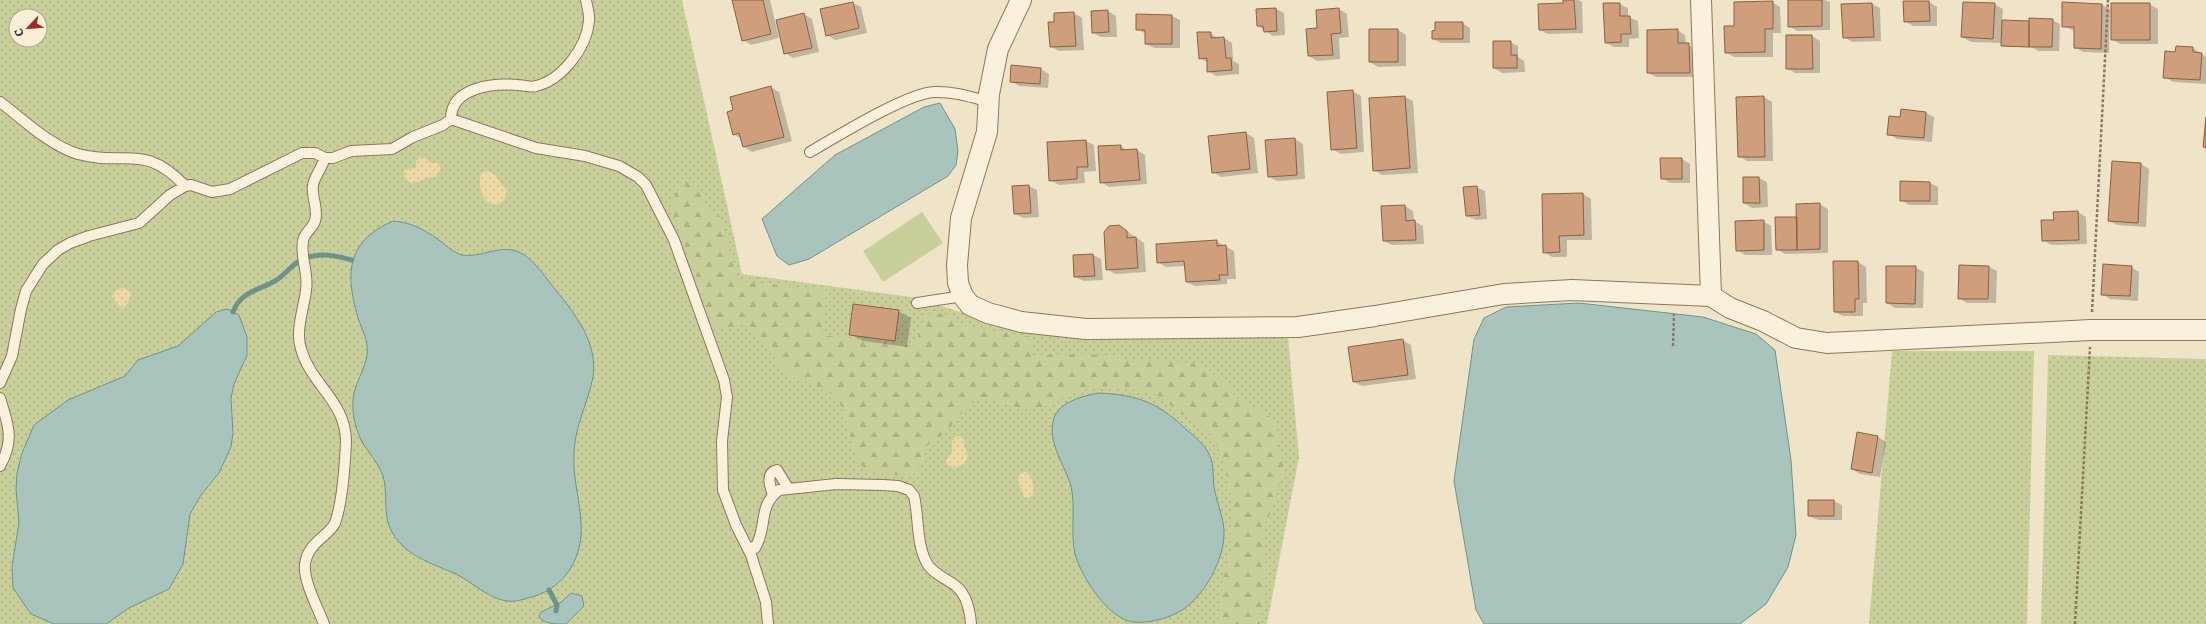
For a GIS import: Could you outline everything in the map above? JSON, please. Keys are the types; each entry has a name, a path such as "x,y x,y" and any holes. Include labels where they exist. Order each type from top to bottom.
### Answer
{"street":[{"path":"1021,0 998,49 988,102 987,132 961,218 957,265 958,283 963,296 970,305 988,313 1021,322 1086,329 1298,327 1375,316 1504,294 1572,290 1711,296 1730,308 1763,321 1796,338 1827,343 2091,330 2206,330"},
{"path":"1701,0 1711,296"}],"lane":[{"path":"0,383 12,356 26,291 43,264 70,243 139,224 170,195 184,186 191,185 203,190 221,192 230,189 302,153 315,153 325,158 333,158 351,151 392,149 412,137 444,125 451,119 452,108 458,98 466,93 496,86 517,85 534,87 551,80 560,73 579,48 587,32 589,20 586,0"},
{"path":"810,152 909,99 933,92 961,95 988,102"},
{"path":"0,102 58,145 79,154 139,158 159,163 174,174 184,186"},
{"path":"451,119 536,148 585,156 619,166 638,177 646,185 674,240 724,380 726,397 722,449 723,490 731,515 747,547 764,592 768,614 768,624"},
{"path":"324,624 307,578 305,563 317,541 335,523 342,484 346,442 342,416 311,371 300,348 299,336 303,300 306,289 302,242 314,222 316,210 313,184 322,169 325,158"},
{"path":"917,303 963,296"},
{"path":"0,398 10,429 6,454 0,466"},
{"path":"773,495 769,475 772,471 776,470 782,476 788,488"},
{"path":"747,547 755,548 761,538 764,509 773,495 779,490 788,488 796,490 836,484 898,486 909,490 914,496 924,555 928,565 938,576 958,588 969,606 971,624"}],"path":[{"path":"1673,346 1674,314"}],"green space":[{"path":"0,0 682,0 742,274 918,298 917,307 938,305 1021,331 1288,337 1299,457 1267,624 0,624"},
{"path":"692,180 700,188 705,207 718,213 724,227 734,268 740,281 827,290 822,335 915,346 924,318 934,312 948,315 966,326 1032,337 1030,355 1091,354 1133,360 1192,363 1206,367 1228,387 1237,398 1250,406 1264,411 1274,422 1278,435 1285,478 1276,489 1274,504 1263,530 1267,573 1260,624 1217,624 1220,611 1222,581 1231,550 1230,535 1234,520 1225,463 1212,435 1200,425 1174,409 1164,398 1149,392 1106,386 1074,391 1049,405 1035,409 1020,410 992,399 978,400 966,407 948,431 925,447 923,461 916,474 902,476 873,473 860,465 854,451 842,408 834,396 809,382 795,379 783,369 755,333 742,325 728,328 714,328 674,215 673,203 678,190"},
{"path":"922,212 943,243 883,282 863,251"},
{"path":"1892,351 2034,351 2027,624 1869,624"},
{"path":"2048,355 2206,359 2206,624 2041,624"}],"sand":[{"path":"420,157 425,158 430,163 438,163 441,169 435,177 411,183 405,178 404,170 416,168 416,162"},
{"path":"487,171 495,175 507,191 504,200 496,204 489,203 482,194 480,178 481,174"},
{"path":"123,288 128,290 131,295 127,304 122,309 112,297 116,290"},
{"path":"956,436 960,436 964,440 964,446 968,455 965,463 955,468 948,465 946,460 952,452 952,442"},
{"path":"1025,471 1031,478 1034,492 1033,495 1028,498 1024,497 1018,481 1020,474"}],"water":[{"path":"940,103 955,129 958,151 956,165 948,176 809,259 789,265 777,256 762,219 835,155 924,107"},
{"path":"393,221 407,223 420,228 453,251 462,255 476,255 498,250 512,250 524,255 538,268 570,308 588,340 594,364 593,377 579,424 574,453 581,526 579,547 576,558 565,576 549,590 539,595 512,601 500,600 487,594 462,577 427,562 410,552 395,537 390,528 387,515 383,476 361,440 354,418 354,393 366,359 367,345 354,304 351,275 357,250 365,239 377,229"},
{"path":"1579,303 1703,317 1756,334 1775,350 1791,460 1796,535 1788,567 1766,604 1740,624 1484,624 1476,610 1454,481 1474,339 1484,318 1506,307"},
{"path":"227,309 239,315 247,337 247,355 234,384 231,398 233,433 231,447 219,473 201,495 190,514 183,564 169,589 129,608 106,624 54,624 31,614 13,588 12,566 19,523 16,489 17,473 22,453 34,425 68,400 125,376 138,360 178,346 216,312"},
{"path":"1099,393 1126,396 1148,402 1158,407 1200,441 1211,458 1214,487 1222,516 1224,530 1222,550 1219,560 1209,580 1197,597 1184,609 1165,618 1149,622 1133,622 1114,613 1105,605 1089,584 1075,554 1071,486 1055,446 1052,430 1053,422 1059,409 1071,401"},
{"path":"571,593 582,596 584,606 566,624 550,623 541,619 539,616 541,612 560,603"}],"building":[{"path":"732,0 763,0 771,34 742,41"},
{"path":"1563,0 1574,0 1576,29 1539,30 1538,4 1563,3"},
{"path":"1788,0 1822,0 1822,26 1788,27"},
{"path":"1773,1 1773,29 1765,29 1765,52 1725,53 1724,26 1734,26 1734,2"},
{"path":"1903,1 1929,1 1930,21 1904,22"},
{"path":"853,2 859,28 826,36 820,9"},
{"path":"1963,2 1995,3 1993,39 1961,37"},
{"path":"2062,2 2102,4 2101,49 2074,48 2074,27 2062,27"},
{"path":"1603,3 1620,3 1620,16 1630,16 1631,34 1621,34 1621,42 1605,43"},
{"path":"1872,3 1874,37 1843,38 1841,4"},
{"path":"2111,3 2150,3 2150,40 2111,40"},
{"path":"1276,8 1277,31 1264,32 1263,26 1257,26 1256,9"},
{"path":"1339,8 1341,33 1331,34 1333,55 1308,56 1306,29 1317,28 1316,10"},
{"path":"1108,10 1109,32 1092,33 1091,11"},
{"path":"1074,12 1076,46 1050,47 1048,22 1054,22 1054,13"},
{"path":"804,13 812,48 784,54 776,20"},
{"path":"1136,14 1172,15 1172,44 1145,44 1145,30 1136,30"},
{"path":"2029,18 2053,19 2052,47 2029,47"},
{"path":"2002,20 2029,21 2029,47 2001,46"},
{"path":"1435,22 1463,22 1463,39 1432,39 1432,31 1435,30"},
{"path":"1369,29 1398,29 1398,62 1369,62"},
{"path":"1678,29 1678,43 1689,43 1690,73 1647,73 1647,30"},
{"path":"1197,32 1211,32 1211,38 1224,37 1226,58 1231,58 1232,70 1207,72 1207,58 1199,59"},
{"path":"1786,35 1812,35 1813,69 1786,69"},
{"path":"1493,41 1511,41 1511,55 1517,55 1517,68 1493,68"},
{"path":"2176,46 2193,47 2193,52 2202,53 2200,80 2163,78 2165,51 2175,52"},
{"path":"1011,65 1041,68 1040,84 1010,82"},
{"path":"771,86 784,137 743,147 739,133 733,135 727,112 733,110 730,97"},
{"path":"1353,90 1357,148 1331,150 1327,92"},
{"path":"1405,96 1410,168 1373,171 1369,98"},
{"path":"1764,96 1765,157 1738,157 1736,97"},
{"path":"1901,109 1926,112 1924,138 1887,135 1889,116 1900,117"},
{"path":"2206,117 2206,148 2203,147"},
{"path":"1246,132 1250,169 1212,173 1208,136"},
{"path":"1295,138 1297,175 1268,177 1265,140"},
{"path":"1086,140 1088,167 1077,167 1077,179 1049,181 1047,142"},
{"path":"1121,145 1121,150 1137,149 1140,180 1100,183 1098,146"},
{"path":"1660,158 1682,158 1682,179 1661,179"},
{"path":"2112,161 2141,163 2138,223 2108,221"},
{"path":"1743,177 1759,177 1760,203 1743,203"},
{"path":"1900,181 1930,182 1930,201 1900,201"},
{"path":"1029,185 1031,213 1014,214 1012,186"},
{"path":"1477,186 1480,215 1466,216 1463,187"},
{"path":"1583,193 1584,235 1559,236 1560,252 1543,253 1542,194"},
{"path":"1820,203 1820,249 1797,250 1796,204"},
{"path":"1405,205 1406,221 1415,220 1416,240 1383,241 1381,206"},
{"path":"2078,211 2079,240 2042,241 2041,220 2054,220 2053,212"},
{"path":"1775,217 1797,217 1797,250 1776,250"},
{"path":"1764,220 1764,250 1736,251 1735,221"},
{"path":"1119,225 1127,231 1127,238 1136,237 1138,268 1106,270 1104,232 1109,226"},
{"path":"1217,240 1217,246 1226,245 1228,275 1219,275 1220,280 1186,282 1184,261 1157,263 1156,244"},
{"path":"1093,254 1095,276 1074,277 1073,255"},
{"path":"1833,261 1858,261 1859,299 1855,299 1855,312 1834,312"},
{"path":"2103,264 2132,266 2130,296 2101,295"},
{"path":"1959,265 1989,266 1988,299 1958,299"},
{"path":"1886,266 1916,266 1915,304 1886,303"},
{"path":"853,304 899,310 895,341 849,335"},
{"path":"1403,339 1408,375 1353,382 1348,347"},
{"path":"1857,432 1878,436 1872,473 1851,469"},
{"path":"1808,500 1834,500 1834,516 1808,516"}],"waterway":[{"path":"233,312 236,305 245,296 280,278 300,260 318,255 328,255 352,260"},
{"path":"549,590 557,605 556,611"}]}
